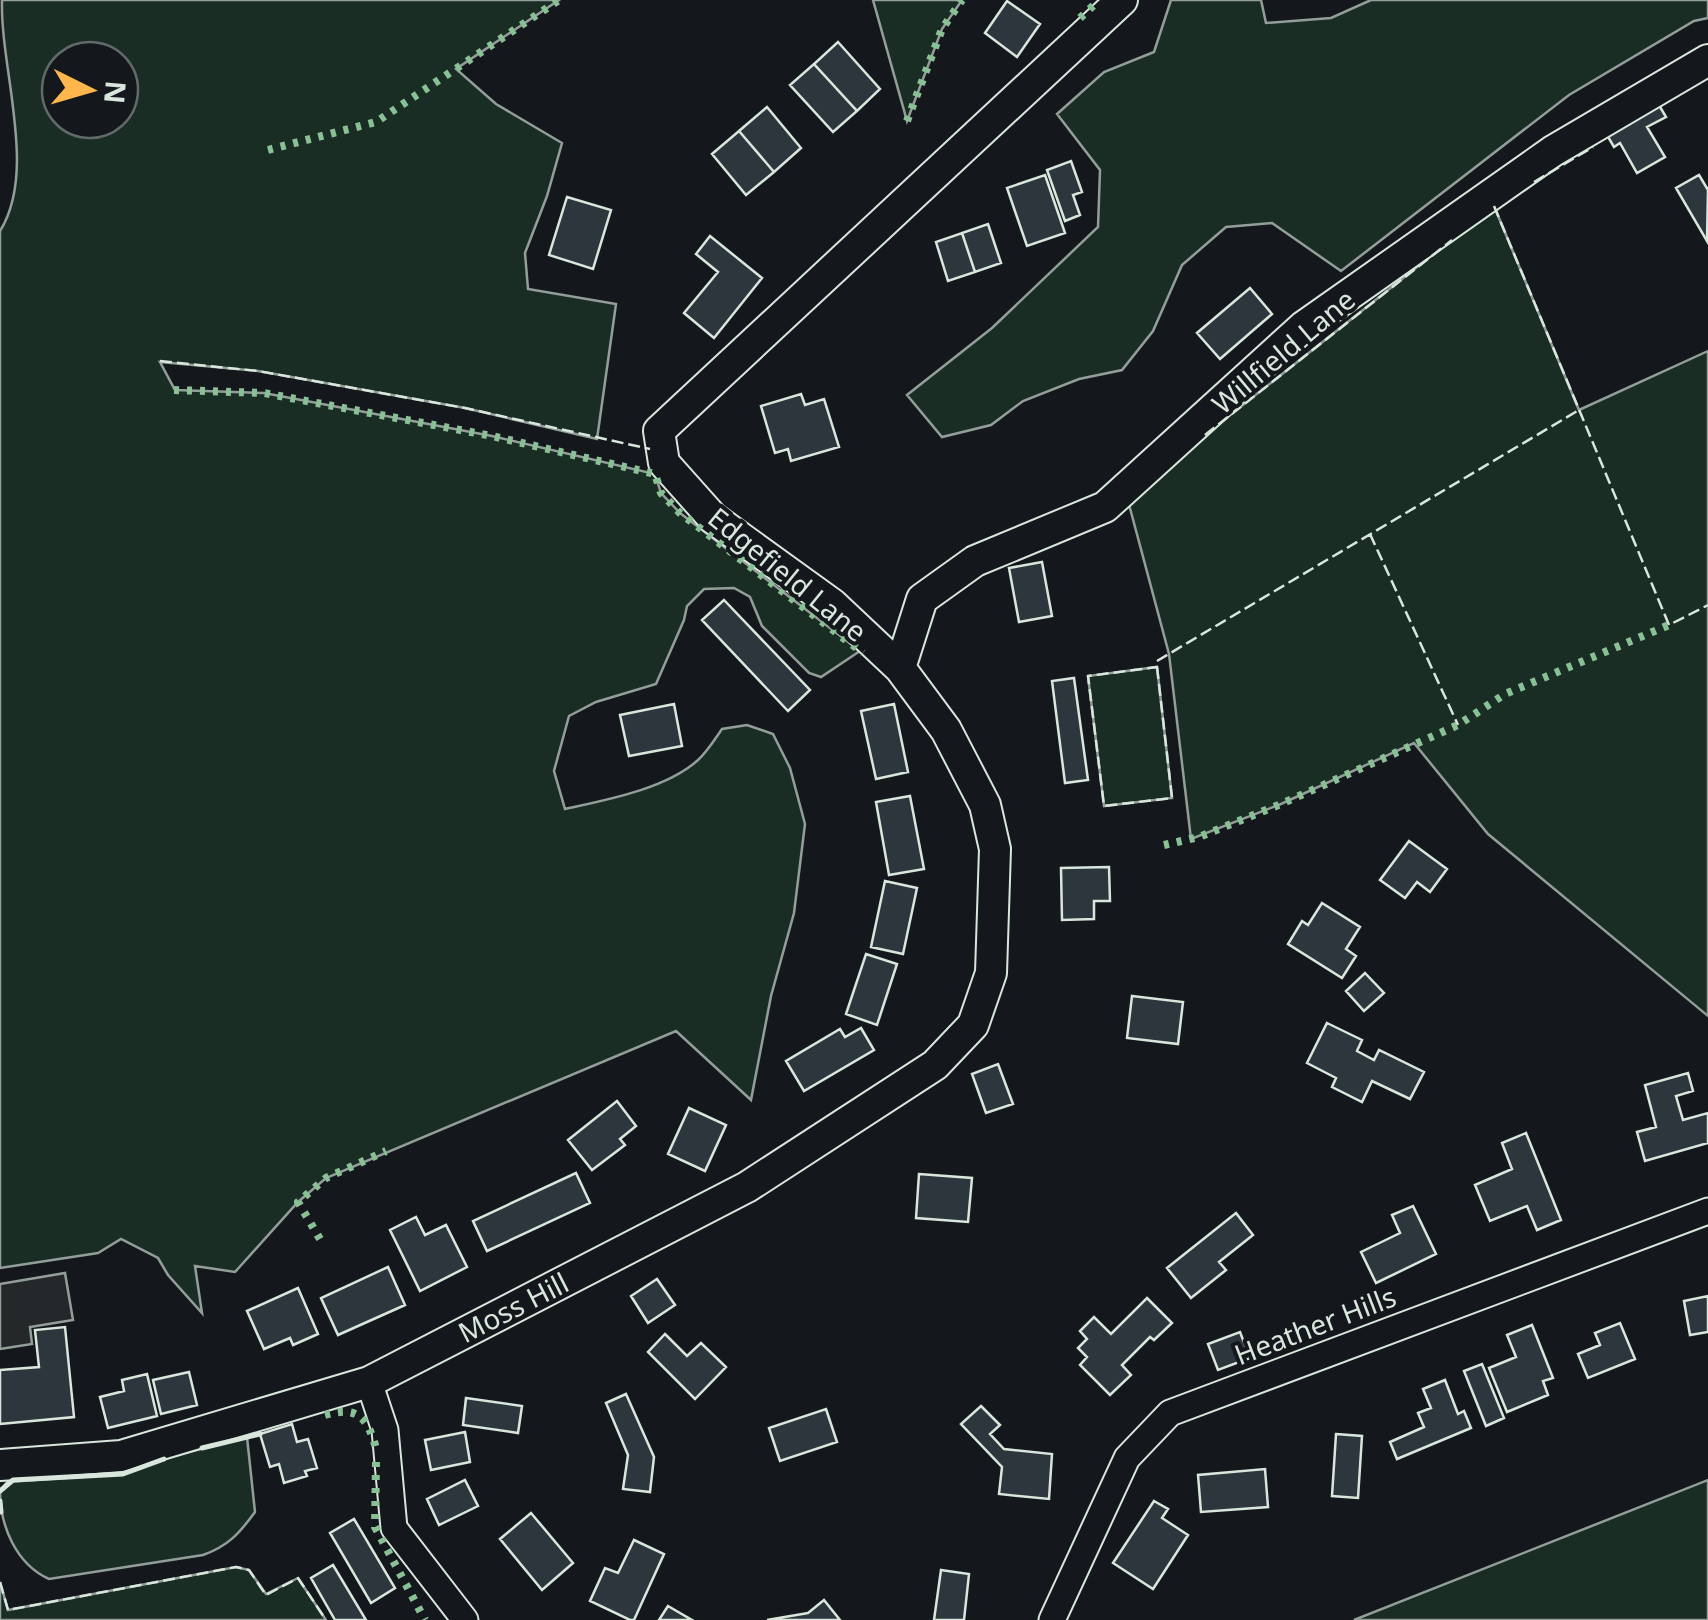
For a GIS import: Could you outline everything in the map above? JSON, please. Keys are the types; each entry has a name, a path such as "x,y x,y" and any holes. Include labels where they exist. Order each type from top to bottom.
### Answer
{"street":[{"name":"Edgefield Lane","path":"973,1024 990,973 995,849 985,805 954,745 900,668 832,604 713,518 664,463 659,431 1122,0"},
{"name":"Willfield Lane","path":"900,668 922,599 975,561 1105,507 1303,327 1553,152 1708,60"},
{"name":"Moss Hill","path":"0,1465 121,1456 369,1382 746,1187 935,1065 973,1024"},
{"name":"Heather Hills","path":"1052,1620 1127,1458 1170,1412 1708,1211"},
{"path":"369,1382 386,1430 394,1528 466,1620"}],"green space":[{"path":"2,0 559,0 456,69 496,104 562,143 525,253 528,289 616,304 597,439 465,408 258,371 160,362 175,390 264,393 492,436 655,474 661,493 680,513 860,651 821,677 809,673 762,626 750,597 734,588 704,589 687,606 656,684 596,702 569,716 554,771 565,809 635,792 669,779 698,760 722,729 747,725 773,734 790,768 805,824 794,913 771,996 751,1100 676,1031 326,1178 298,1202 235,1272 195,1266 202,1313 158,1258 121,1239 98,1253 0,1268 0,231 11,206 16,179"},
{"path":"873,0 962,0 942,29 907,121"},
{"path":"1171,0 1261,0 1266,23 1331,18 1371,0 1708,0 1708,18 1694,21 1569,95 1341,271 1272,223 1226,227 1182,265 1153,331 1122,370 1079,379 1023,401 991,425 942,437 907,395 992,328 1098,227 1100,170 1057,114 1104,72 1154,52"},
{"path":"1494,206 1579,410 1708,351 1708,1016 1488,834 1414,743 1281,804 1191,839 1169,654 1127,497"},
{"path":"1157,667 1172,798 1104,806 1088,676"},
{"path":"247,1437 255,1512 219,1548 203,1555 49,1579 27,1564 12,1542 1,1504 0,1491 7,1482 123,1474"},
{"path":"1708,1480 1708,1620 1354,1620"},
{"path":"236,1567 249,1570 266,1594 298,1578 326,1620 0,1620 0,1582 8,1610"}],"shaded area":[{"path":"65,1273 73,1320 30,1327 32,1344 0,1349 0,1284"}],"building":[{"path":"1007,1 1040,24 1017,57 985,33"},
{"path":"838,42 880,89 857,111 814,64"},
{"path":"814,64 857,111 833,132 790,85"},
{"path":"1656,100 1666,117 1647,127 1665,157 1637,173 1620,143 1614,147 1604,130"},
{"path":"767,107 801,148 774,172 739,131"},
{"path":"739,131 774,172 746,195 712,154"},
{"path":"1071,161 1082,192 1073,195 1080,215 1065,221 1047,170"},
{"path":"1045,175 1065,233 1027,246 1007,188"},
{"path":"1699,175 1708,190 1707,241 1676,188"},
{"path":"567,197 611,210 593,269 549,255"},
{"path":"988,224 1001,263 975,272 962,233"},
{"path":"962,233 975,272 948,281 936,242"},
{"path":"710,236 762,278 714,338 684,313 718,272 696,254"},
{"path":"1250,288 1272,314 1220,359 1197,333"},
{"path":"801,394 805,405 824,399 839,447 791,461 788,449 775,453 761,406"},
{"path":"1042,562 1052,616 1019,622 1009,568"},
{"path":"724,600 810,690 788,711 702,620"},
{"path":"1074,678 1088,780 1065,783 1052,681"},
{"path":"674,704 682,746 629,756 620,715"},
{"path":"894,704 908,772 876,779 861,711"},
{"path":"910,796 924,869 889,875 876,802"},
{"path":"1409,841 1447,869 1430,892 1417,882 1405,898 1380,880"},
{"path":"1109,867 1110,901 1094,901 1094,919 1062,920 1061,868"},
{"path":"885,881 917,888 903,954 871,947"},
{"path":"1322,903 1360,927 1346,949 1356,956 1342,978 1288,944 1302,921 1308,925"},
{"path":"866,954 897,964 877,1025 846,1014"},
{"path":"1365,973 1384,993 1364,1011 1346,991"},
{"path":"1132,996 1183,1002 1178,1044 1127,1038"},
{"path":"1327,1023 1362,1040 1357,1051 1374,1060 1379,1050 1424,1072 1410,1099 1372,1081 1362,1102 1332,1087 1336,1078 1307,1063"},
{"path":"861,1028 874,1050 804,1091 786,1061 840,1029 845,1037"},
{"path":"998,1064 1013,1104 986,1113 972,1074"},
{"path":"1688,1073 1693,1091 1676,1096 1683,1120 1708,1113 1708,1143 1645,1161 1637,1132 1656,1127 1645,1085"},
{"path":"617,1101 636,1126 620,1139 625,1145 592,1170 568,1140"},
{"path":"689,1108 726,1125 705,1171 668,1154"},
{"path":"1526,1133 1561,1220 1537,1230 1527,1206 1490,1221 1475,1185 1512,1169 1502,1143"},
{"path":"576,1173 590,1203 487,1251 473,1221"},
{"path":"919,1174 972,1178 968,1222 916,1218"},
{"path":"1413,1206 1436,1254 1376,1283 1361,1252 1400,1233 1392,1215"},
{"path":"1236,1213 1253,1235 1219,1262 1226,1270 1191,1298 1167,1268"},
{"path":"416,1217 425,1235 446,1225 467,1267 420,1291 390,1230"},
{"path":"388,1267 405,1305 338,1335 321,1298"},
{"path":"657,1279 675,1305 648,1323 631,1296"},
{"path":"298,1288 318,1334 293,1345 290,1338 264,1349 247,1311"},
{"path":"1708,1296 1708,1332 1690,1335 1684,1301"},
{"path":"1147,1298 1172,1323 1154,1340 1150,1337 1122,1365 1131,1375 1110,1395 1080,1365 1087,1357 1078,1348 1087,1339 1080,1331 1094,1317 1111,1334"},
{"path":"1620,1323 1635,1359 1588,1378 1578,1354 1600,1345 1595,1333"},
{"path":"1532,1325 1553,1378 1543,1381 1548,1395 1507,1412 1489,1368 1516,1357 1507,1335"},
{"path":"65,1327 74,1417 0,1424 0,1370 39,1367 35,1330"},
{"path":"1240,1332 1250,1358 1218,1370 1208,1344"},
{"path":"665,1334 687,1356 701,1343 726,1367 695,1399 648,1352"},
{"path":"1482,1364 1504,1418 1486,1426 1464,1371"},
{"path":"189,1372 197,1405 161,1414 153,1380"},
{"path":"147,1374 157,1416 108,1428 100,1397 124,1391 122,1380"},
{"path":"1445,1380 1458,1414 1464,1411 1471,1428 1397,1459 1390,1442 1424,1427 1418,1413 1431,1408 1423,1389"},
{"path":"626,1394 654,1457 650,1492 623,1489 628,1455 606,1403"},
{"path":"466,1398 522,1406 518,1433 463,1425"},
{"path":"981,1406 1000,1425 990,1434 1004,1449 1052,1454 1049,1499 999,1494 1002,1467 961,1424"},
{"path":"826,1409 837,1442 780,1461 769,1428"},
{"path":"292,1424 297,1442 308,1439 317,1468 305,1471 307,1476 284,1483 279,1464 270,1467 260,1434"},
{"path":"465,1432 470,1462 431,1470 425,1440"},
{"path":"1336,1434 1362,1436 1358,1498 1332,1496"},
{"path":"1265,1469 1268,1507 1201,1512 1198,1475"},
{"path":"465,1480 478,1506 439,1525 427,1499"},
{"path":"1154,1501 1168,1509 1162,1518 1188,1535 1153,1589 1113,1563"},
{"path":"531,1513 573,1563 542,1590 500,1539"},
{"path":"354,1519 395,1588 371,1603 330,1533"},
{"path":"634,1540 664,1554 634,1620 630,1620 590,1601 605,1568 618,1573"},
{"path":"333,1565 366,1620 335,1620 311,1578"},
{"path":"941,1570 969,1574 964,1620 934,1620"},
{"path":"824,1600 840,1620 767,1620 808,1613"},
{"path":"668,1606 692,1620 659,1620"}],"hedge":[{"path":"268,150 376,122 559,0"},
{"path":"907,121 942,29 962,0"},
{"path":"1080,18 1095,4"},
{"path":"174,390 264,393 492,436 655,474 661,493 680,513 863,653"},
{"path":"1164,845 1199,837 1281,804 1458,725 1505,694 1669,625"},
{"path":"320,1239 298,1202 326,1178 386,1151"},
{"path":"325,1415 345,1412 359,1416 369,1428 376,1448"},
{"path":"376,1462 375,1527 425,1620"}],"fence":[{"path":"1534,182 1593,147"},
{"path":"1494,206 1669,625 1708,605"},
{"path":"1205,435 1452,240"},
{"path":"160,361 258,371 465,408 650,449"},
{"path":"1157,661 1579,410"},
{"path":"1370,534 1458,725"},
{"path":"1157,667 1172,798 1104,806 1088,676 1157,667"},
{"path":"0,1582 8,1610 236,1567 249,1570 266,1595 298,1578 326,1620"}],"wall":[{"path":"202,1448 260,1434"},
{"path":"0,1491 13,1480 123,1474 164,1459"},
{"path":"0,1501 1,1512"}]}
